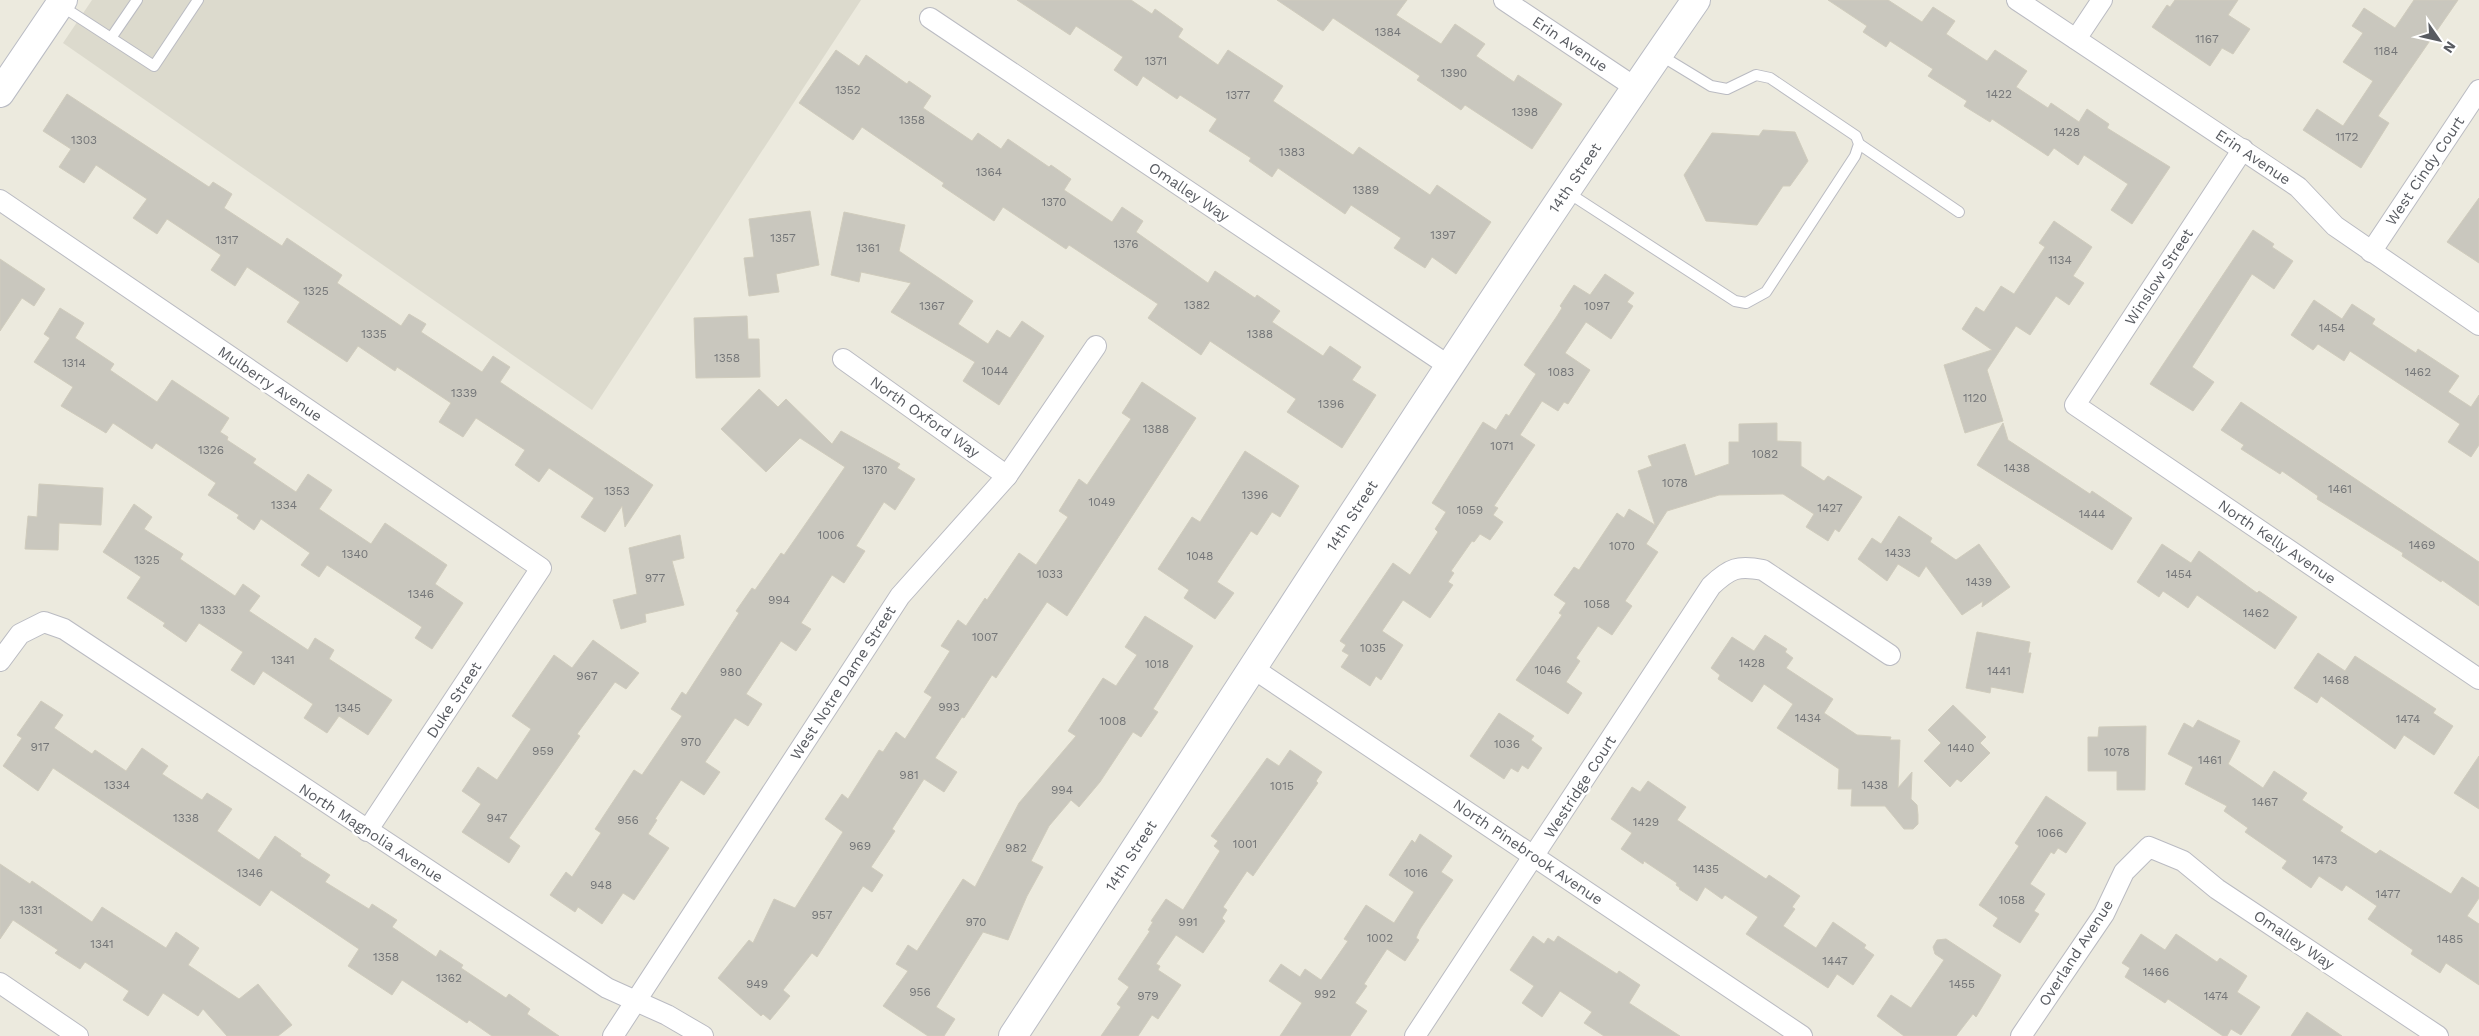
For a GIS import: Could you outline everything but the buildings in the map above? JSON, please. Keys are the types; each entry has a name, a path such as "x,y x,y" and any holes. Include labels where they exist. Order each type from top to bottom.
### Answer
{"street":[{"name":"Erin Avenue","path":"1504,0 1636,88"},
{"name":"14th Street","path":"1013,1036 1254,669 1448,366 1696,0"},
{"name":"Erin Avenue","path":"2017,0 2243,149 2298,188 2335,226 2479,325"},
{"path":"2076,40 2102,0"},
{"path":"0,93 61,2"},
{"name":"Omalley Way","path":"930,18 1448,366"},
{"name":"West Cindy Court","path":"2371,252 2479,90"},
{"name":"Winslow Street","path":"2075,404 2243,149"},
{"name":"Mulberry Avenue","path":"0,200 541,568"},
{"name":"West Notre Dame Street","path":"613,1036 900,596 1007,476 1096,346"},
{"name":"North Oxford Way","path":"843,359 1007,476"},
{"name":"North Kelly Avenue","path":"2075,404 2479,679"},
{"name":"Westridge Court","path":"1415,1036 1535,857 1711,586 1734,568 1750,567 1764,570 1890,655"},
{"name":"Duke Street","path":"367,831 541,568"},
{"name":"North Magnolia Avenue","path":"0,661 20,634 44,622 64,629 607,988 667,1015 703,1036"},
{"name":"North Pinebrook Avenue","path":"1254,669 1802,1036"},
{"name":"Omalley Way","path":"2149,847 2183,861 2217,889 2438,1036"},
{"name":"Overland Avenue","path":"2021,1036 2104,914 2124,872 2149,847"},
{"path":"0,983 78,1036"}],"lane":[{"path":"112,38 137,0"},
{"path":"61,2 154,66 198,0"},
{"path":"1658,54 1711,86 1727,90 1756,75 1770,78 1856,136 1859,144 1959,212"},
{"path":"1566,191 1735,300 1746,303 1766,292 1855,156 1859,144"}],"shaded area":[{"path":"92,0 861,0 592,410 63,43"}]}
